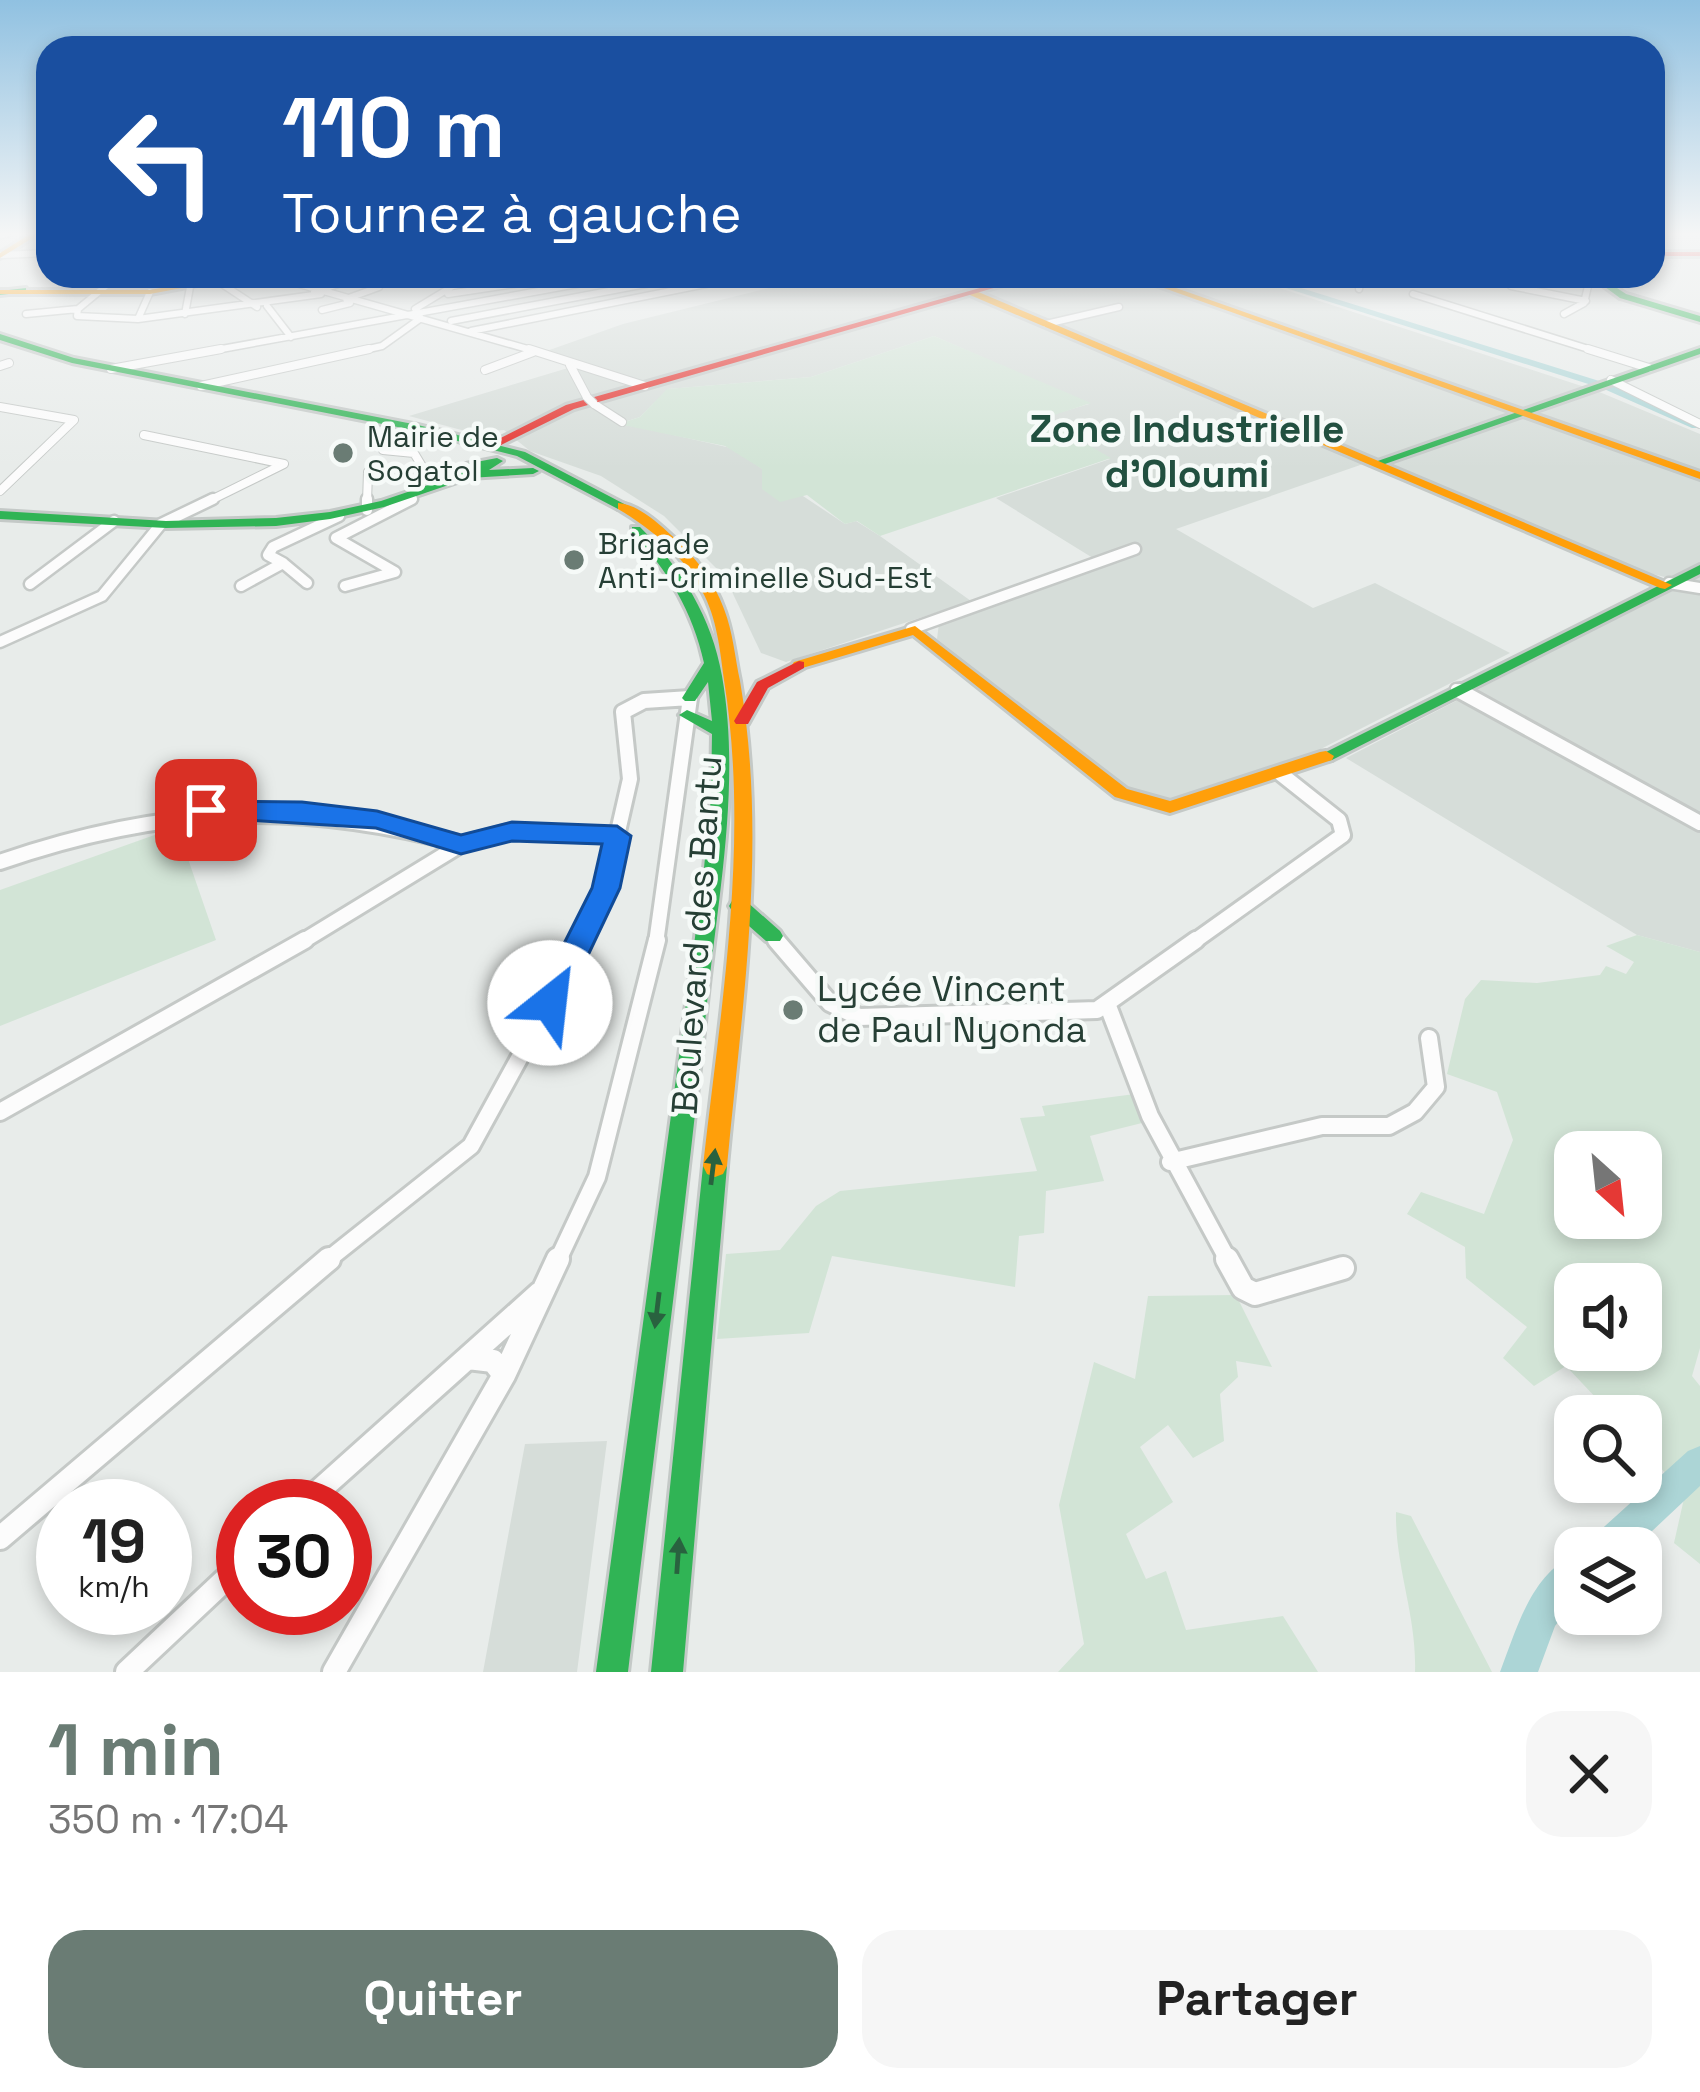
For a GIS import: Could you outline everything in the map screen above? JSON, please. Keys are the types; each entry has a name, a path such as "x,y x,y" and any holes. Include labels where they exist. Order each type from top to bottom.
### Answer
{"main road":[{"path":"0,515 161,524 339,516 367,510 412,499 460,476 570,406 903,312"},
{"path":"1019,312 1681,586"},
{"path":"1237,312 1700,476"},
{"path":"9,349 73,360"},
{"name":"Boulevard des Bantu","path":"9,349 459,441 512,446 616,515 656,550 696,608 712,663 719,731 693,1034 612,1672"},
{"name":"Boulevard des Bantu","path":"9,349 459,441 512,446 608,495 662,532 707,587 728,640 742,721 739,906 667,1672"},
{"path":"1378,464 1698,351"},
{"path":"459,441 470,457 460,476"},
{"path":"742,721 762,685 799,664 911,629 1094,773 1142,803 1180,805 1281,774 1681,586 1700,568"},
{"path":"728,640 752,662 799,664"},
{"path":"712,663 688,706 719,731"},
{"path":"739,906 773,937"},
{"path":"734,947 752,937 773,937"},
{"path":"675,1603 677,1672"}],"street":[{"path":"26,314 47,312"},
{"path":"77,312 83,319 137,319 205,312"},
{"path":"137,319 140,312"},
{"path":"272,312 291,337"},
{"path":"414,312 645,386"},
{"path":"111,369 424,312"},
{"path":"445,322 498,312"},
{"path":"471,331 566,312"},
{"path":"1046,324 1097,312"},
{"path":"1470,312 1648,368"},
{"path":"201,386 382,346 419,313"},
{"path":"485,370 533,352"},
{"path":"570,364 591,401 622,422"},
{"path":"1602,384 1700,424"},
{"path":"0,407 74,420 0,491"},
{"path":"0,642 102,596 161,524 284,464 144,435"},
{"path":"383,450 414,453 423,468 460,476"},
{"path":"367,510 368,472"},
{"path":"345,586 395,572 336,538 412,499"},
{"path":"307,583 268,551 339,516"},
{"path":"30,584 114,521"},
{"path":"911,629 1136,549"},
{"path":"241,586 283,563"},
{"path":"1681,586 1700,598"},
{"path":"1456,689 1700,823"},
{"path":"0,1538 228,1340 471,1146 581,946 606,888 630,779 623,712 644,701 688,706 670,874 597,1177 504,1375 334,1672"},
{"path":"773,937 830,1004 860,1017 1070,1015 1108,1006 1343,835 1339,820 1281,774"},
{"path":"0,862 91,831 164,814 242,808 377,820 461,844"},
{"path":"0,1112 211,997 461,844 512,831 617,836"},
{"path":"1108,1006 1126,1068 1170,1162 1250,1292 1343,1268"},
{"path":"1170,1162 1322,1126 1374,1130 1402,1120 1436,1087 1429,1038"},
{"path":"332,1479 550,1282"},
{"path":"464,1360 493,1361 504,1375"},
{"path":"127,1672 216,1588"}],"shaded area":[{"name":"Zone Industrielle d'Oloumi","path":"672,312 1353,312 1597,391 1700,434 1700,586 1649,573 1397,469 1366,463 1176,529 1313,608 1375,583 1510,653 1301,759 1173,799 1138,795 937,639 939,623 1101,563 996,498 1110,459 1041,418 1089,404 934,336 811,377 668,389 640,417 621,423 731,448 845,524 856,521 880,536 971,601 786,662 761,653 725,577 664,516 601,476 530,451 504,430 469,432 409,416 578,365 541,353"},
{"path":"1674,588 1700,590 1700,952 1637,935 1346,758"},
{"path":"607,1441 577,1672 483,1672 525,1444"}],"green space":[{"path":"934,336 1091,403 1042,419 1111,458 880,536 857,521 845,524 807,495 780,502 762,489 762,469 725,446 618,424 640,417 667,389 811,377"},
{"path":"177,827 216,940 0,1026 0,890"},
{"path":"1637,935 1700,952 1700,1348 1692,1376 1700,1386 1700,1564 1674,1543 1685,1494 1662,1469 1662,1395 1593,1395 1571,1371 1662,1371 1662,1263 1554,1263 1554,1371 1558,1371 1534,1386 1503,1358 1527,1327 1466,1278 1465,1247 1407,1214 1421,1192 1484,1214 1513,1140 1497,1092 1447,1074 1465,999 1481,980 1537,983 1600,975 1606,966 1626,974 1634,962 1606,946"},
{"path":"1135,1094 1146,1122 1090,1136 1104,1181 1046,1191 1044,1233 1019,1236 1015,1287 832,1256 809,1333 717,1339 726,1254 780,1250 816,1206 840,1191 1037,1171 1020,1118 1045,1116 1042,1106"},
{"path":"1236,1295 1272,1367 1236,1361 1238,1377 1220,1394 1224,1441 1193,1458 1168,1425 1140,1447 1173,1502 1126,1534 1146,1579 1166,1571 1186,1630 1283,1616 1318,1672 1058,1672 1084,1644 1059,1505 1094,1362 1135,1379 1148,1296"},
{"path":"1396,1512 1411,1516 1492,1672 1415,1672"}],"waterway":[{"path":"1368,312 1608,387 1696,425"},
{"path":"1631,1527 1700,1463"},
{"path":"1519,1672 1541,1614 1554,1598"}],"traffic: fast":[{"path":"1677,312 1700,319"},
{"path":"0,337 72,360 418,428 521,454 622,506"},
{"path":"1378,463 1700,351"},
{"path":"0,515 166,525 276,522 384,504 468,475 497,461 470,466 454,479"},
{"path":"468,475 533,471"},
{"path":"612,1672 712,878 721,758 715,679 705,637 678,580 636,530"},
{"path":"1326,756 1700,569"},
{"path":"690,698 712,663"},
{"path":"687,715 719,731"},
{"path":"739,906 773,936"},
{"path":"667,1672 715,1166"}],"traffic: slow":[{"path":"1018,312 1665,585"},
{"path":"1236,312 1700,476"},
{"path":"622,506 676,547 708,588 721,623 738,719 743,782 741,911 715,1166"},
{"path":"799,665 915,630 1121,793 1170,807 1326,756"}],"traffic: jam":[{"path":"491,446 570,407 904,312"},
{"path":"742,721 762,685 799,665"}],"place":[{"name":"Mairie de Sogatol","path":"343,453"},
{"name":"Brigade Anti-Criminelle Sud-Est","path":"574,560"},
{"name":"Lycée Vincent de Paul Nyonda","path":"793,1010"}],"district":[{"name":"Zone Industrielle d'Oloumi","path":"1187,450"}],"route":[{"path":"206,810 302,811 377,820 461,844 512,831 617,836 606,888 550,1003"}]}
